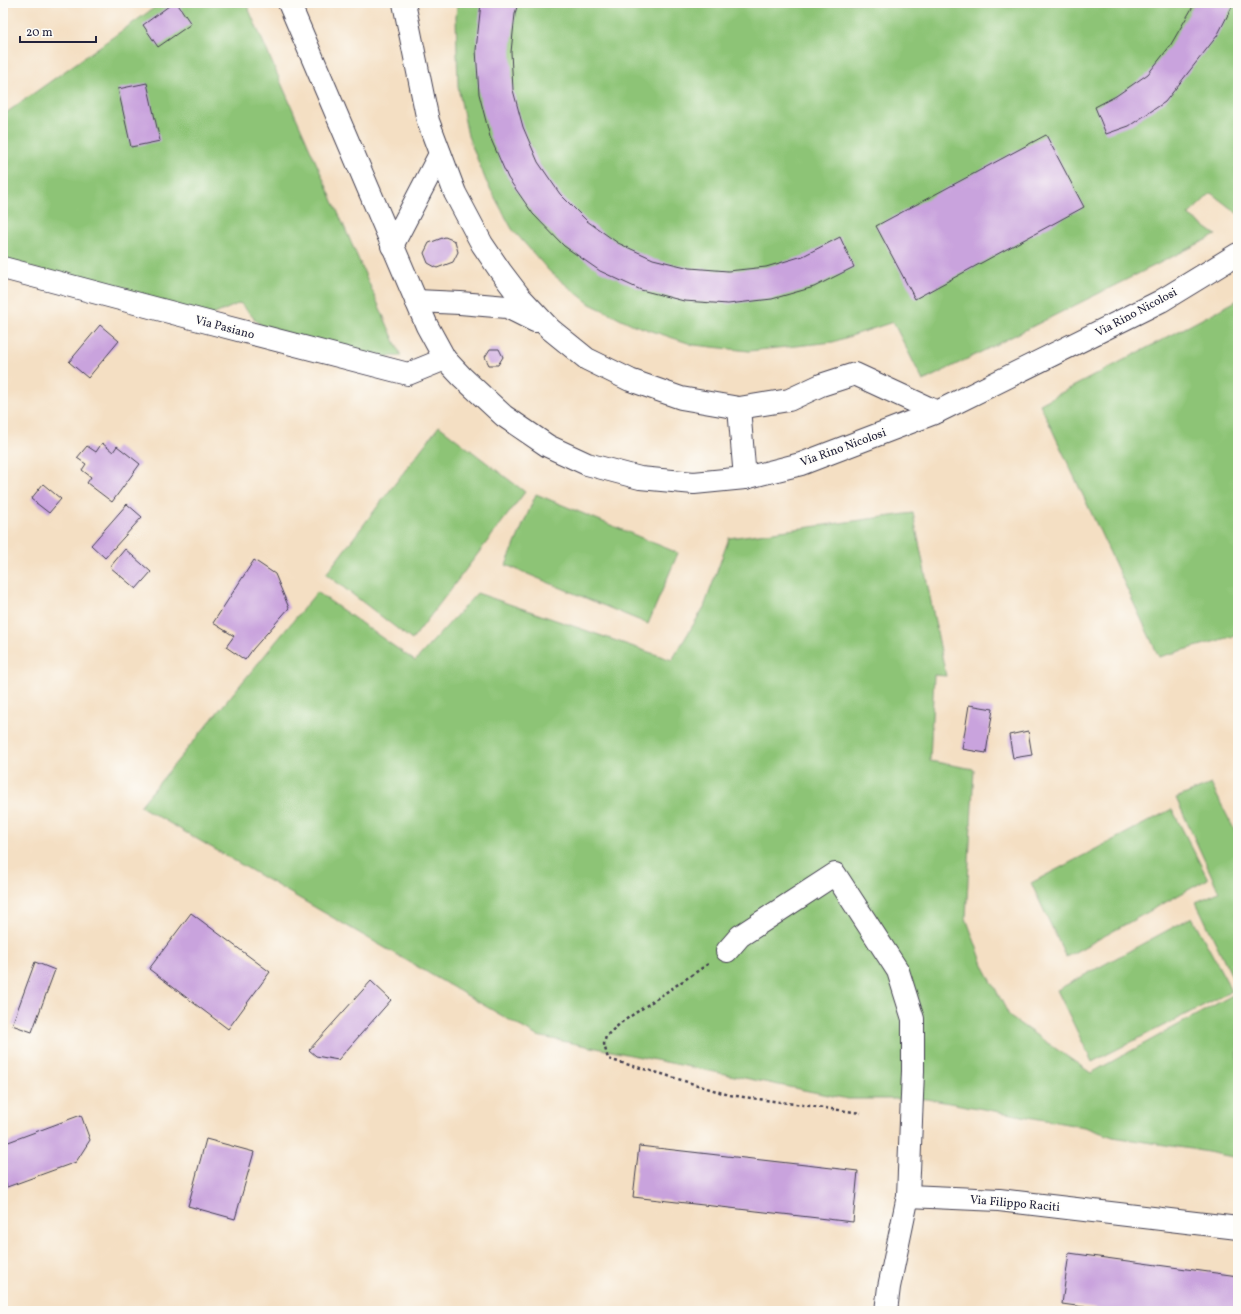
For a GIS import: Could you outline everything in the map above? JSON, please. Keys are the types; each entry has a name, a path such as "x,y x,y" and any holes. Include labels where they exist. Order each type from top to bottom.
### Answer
{"street":[{"name":"Via Rino Nicolosi","path":"289,3 416,301 427,326 445,359 504,416 548,446 587,464 640,478 694,483 745,478 801,464 937,412 1161,301 1238,254"},
{"path":"404,3 428,121 455,193 482,244 520,297 550,329 587,359 630,380 681,398 739,408 789,400 855,374 937,412"},
{"path":"392,246 440,154"},
{"name":"Via Pasiano","path":"3,268 408,374 445,359"},
{"path":"416,301 507,307 550,329"},
{"path":"739,408 745,478"},
{"path":"727,951 740,936 835,874 898,971 913,1019 913,1070 908,1196 888,1287 886,1311"},
{"name":"Via Filippo Raciti","path":"908,1196 999,1200 1238,1228"}],"path":[{"path":"727,951 622,1022 606,1036 604,1044 608,1059 729,1094 861,1113"}],"green space":[{"path":"161,3 246,3 401,356 370,357 261,326 240,303 208,317 3,260 3,115"},
{"path":"457,3 1238,3 1238,214 1211,193 1188,215 1216,235 923,381 893,322 833,342 749,351 694,345 634,325 590,304 550,272 512,229 486,181 468,136 458,87"},
{"path":"1238,300 1238,635 1159,657 1040,404"},
{"path":"439,426 525,492 412,640 326,574"},
{"path":"536,494 678,553 648,624 506,565"},
{"path":"913,513 946,676 934,675 930,761 974,769 966,918 984,967 1010,1017 1091,1073 1238,992 1238,1158 1113,1137 1084,1127 927,1099 848,1099 537,1036 140,806 317,592 415,661 477,593 672,660 704,607 729,538"},
{"path":"1211,784 1238,837 1238,989 1196,902 1219,892 1176,798"},
{"path":"1172,809 1208,879 1066,957 1031,883"},
{"path":"1192,917 1232,991 1092,1062 1057,990"}],"building":[{"path":"173,3 177,3 191,24 158,47 143,25"},
{"path":"481,3 518,3 515,14 511,52 513,90 523,127 538,162 560,194 587,221 618,243 653,259 690,268 728,271 766,267 803,256 840,237 854,267 814,287 772,299 728,304 684,301 641,290 600,271 564,246 533,214 508,178 490,137 479,94 476,50"},
{"path":"1195,3 1234,3 1217,36 1165,102 1129,126 1106,134 1095,107 1116,96 1148,74 1170,46"},
{"path":"147,83 160,141 131,147 118,89"},
{"path":"1046,135 1084,207 915,299 876,226"},
{"path":"445,237 455,241 458,252 453,262 437,268 428,263 424,253 429,243"},
{"path":"100,325 119,341 88,378 69,362"},
{"path":"490,349 499,349 503,357 498,365 489,365 485,357"},
{"path":"102,443 113,452 117,446 140,464 112,502 87,483 91,477 82,470 86,464 77,458 87,446 96,452"},
{"path":"43,484 61,499 49,513 31,499"},
{"path":"127,504 142,517 105,558 91,545"},
{"path":"125,549 151,572 136,589 110,567"},
{"path":"254,560 275,574 289,608 245,660 226,647 234,636 213,623"},
{"path":"969,705 993,709 986,753 962,749"},
{"path":"1028,731 1032,755 1013,758 1009,735"},
{"path":"191,913 270,972 228,1029 149,969"},
{"path":"35,962 55,970 32,1032 12,1025"},
{"path":"371,981 391,1000 338,1060 316,1056 309,1050"},
{"path":"81,1115 90,1140 76,1162 7,1187 3,1176 3,1144"},
{"path":"206,1139 254,1152 235,1219 188,1206"},
{"path":"639,1146 858,1171 853,1222 633,1197"},
{"path":"1069,1253 1238,1276 1238,1311 1113,1311 1062,1304"}]}
